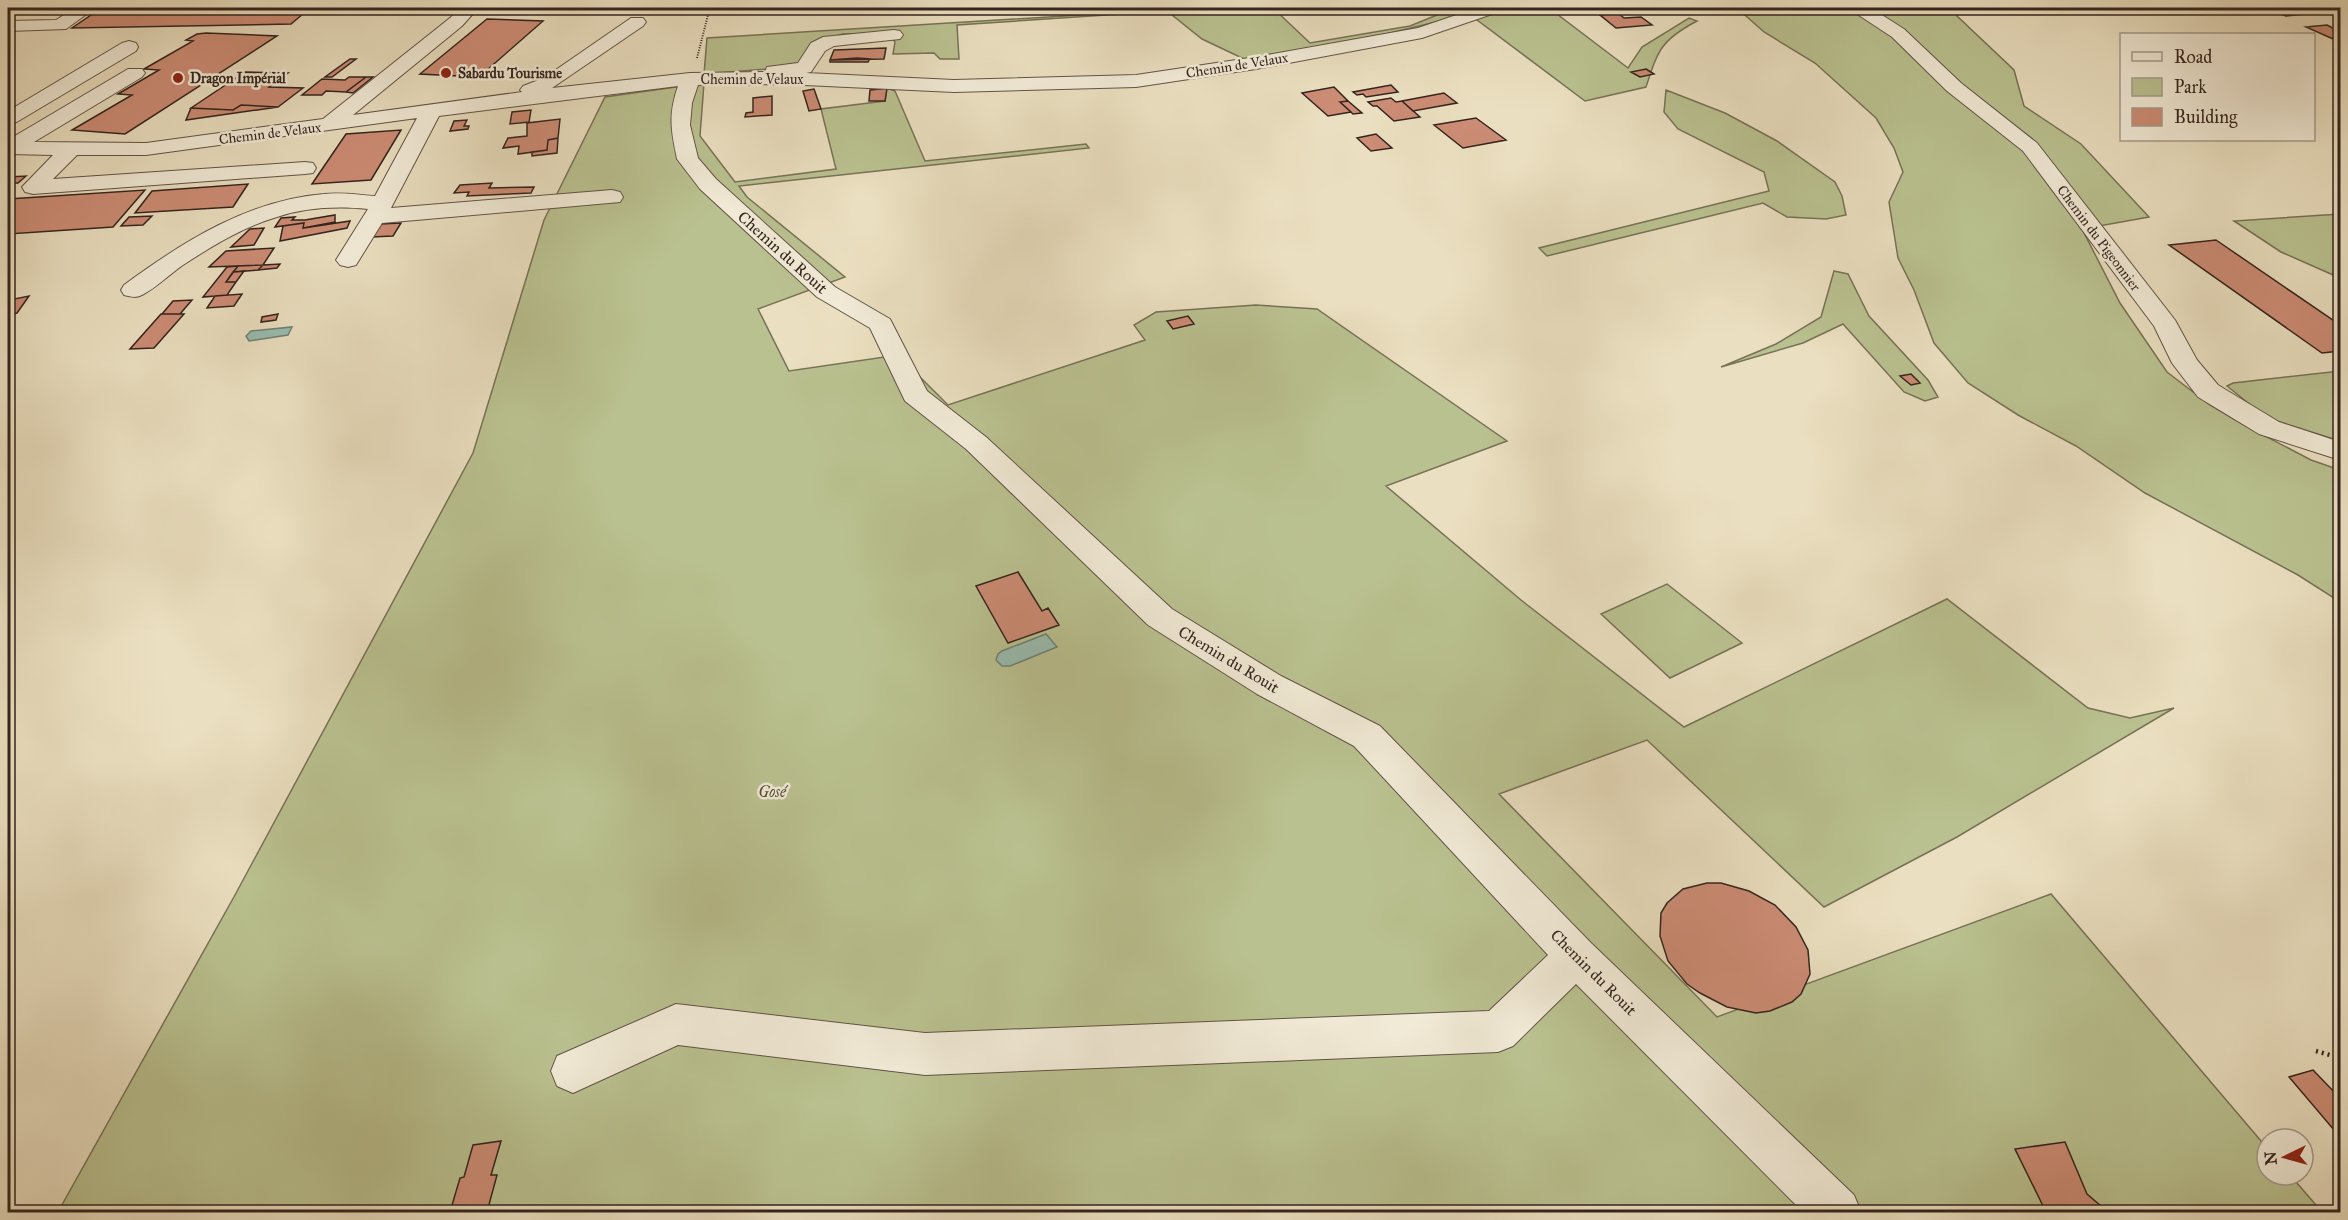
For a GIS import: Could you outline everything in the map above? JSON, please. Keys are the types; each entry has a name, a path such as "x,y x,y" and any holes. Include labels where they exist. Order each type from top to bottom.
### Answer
{"street":[{"path":"8,26 60,25 86,8"},
{"path":"327,126 456,22 469,8"},
{"path":"538,8 583,8"},
{"name":"Chemin de Velaux","path":"8,148 146,149 690,79 744,78 954,86 1136,81 1256,63 1422,33 1492,8"},
{"name":"Chemin du Pigeonnier","path":"1860,8 1898,33 1954,87 2030,147 2166,325 2185,363 2208,391 2268,428 2340,451"},
{"path":"2331,8 2340,12"},
{"path":"491,103 551,82 637,22"},
{"path":"804,68 818,47 830,41 894,35"},
{"path":"8,119 129,47"},
{"path":"744,78 760,72 804,68 933,69"},
{"path":"8,148 135,72"},
{"name":"Chemin du Rouit","path":"690,79 682,103 680,125 688,159 708,184 826,292 880,324 915,395 975,443 1160,617 1269,685 1367,736 1576,956 1837,1212"},
{"path":"348,260 379,210 430,112"},
{"path":"72,148 25,189 306,168"},
{"path":"133,290 171,261 227,229 272,211 319,200 379,210 431,210 612,197"},
{"path":"573,1071 676,1024 925,1054 1498,1031 1576,956"}],"path":[{"path":"690,79 708,15 713,8"},
{"path":"2316,1051 2340,1058"}],"green space":[{"path":"1130,8 1273,8 1310,43 1410,26 1454,8 1549,8 1628,68 1642,47 1689,18 1697,21 1676,34 1662,47 1646,87 1585,101 1469,14 1365,39 1244,59 1202,39 1167,11 957,25 959,59 940,59 934,53 893,54 895,42 889,33 843,34 818,41 801,62 781,68 704,74 707,38 1129,12"},
{"path":"1737,8 1960,8 1957,16 2014,70 2024,106 2081,144 2149,217 2082,229 2120,303 2167,372 2210,405 2244,425 2311,460 2340,470 2340,602 2298,575 2145,493 2076,446 2018,415 1968,383 1934,343 1914,290 1898,258 1889,202 1903,172 1894,148 1876,118 1815,63 1764,32"},
{"name":"Gosé","path":"704,83 700,136 735,182 836,169 821,109 885,101 887,88 895,91 925,161 1086,144 1089,148 739,186 747,197 845,277 758,309 789,371 905,354 917,374 948,405 1145,340 1134,325 1156,312 1256,305 1317,309 1507,441 1386,486 1521,600 1684,727 1947,599 2088,708 2130,718 2174,708 1957,837 1824,907 1647,740 1499,794 1717,1017 2051,894 2255,1134 2255,1187 2300,1187 2322,1212 58,1212 235,895 473,453 544,220 605,97"},
{"path":"1666,90 1725,113 1777,141 1835,182 1842,196 1846,215 1826,219 1787,217 1763,203 1547,256 1539,248 1769,191 1764,172 1678,129 1664,112"},
{"path":"2340,214 2340,278 2281,252 2234,221"},
{"path":"1834,271 1848,274 1869,316 1928,380 1938,397 1925,401 1904,392 1843,324 1803,343 1721,367 1776,344 1821,317"},
{"path":"2340,371 2340,441 2267,418 2227,386 2233,383"},
{"path":"1667,584 1742,643 1670,678 1601,614"}],"water":[{"path":"292,327 288,335 249,341 246,336 251,331"},
{"path":"1046,634 1057,647 1010,666 1002,666 996,660 1002,651"}],"building":[{"path":"310,8 291,24 72,28 100,9"},
{"path":"2262,8 2290,8 2305,14 2286,16"},
{"path":"1618,13 1624,18 1641,17 1652,25 1616,28 1600,15"},
{"path":"487,19 543,21 479,77 420,74"},
{"path":"2327,25 2340,32 2340,42 2306,27"},
{"name":"Dragon Impérial","path":"197,34 277,36 125,134 72,130 132,95 118,94 159,70 144,69 193,41 186,40"},
{"path":"886,48 884,59 830,60 834,50"},
{"path":"350,59 356,59 332,77 325,77"},
{"path":"870,59 868,62 830,62 830,60"},
{"path":"1646,69 1654,74 1640,77 1631,72"},
{"path":"245,72 288,73 269,87 303,88 278,107 241,105 233,110 191,108"},
{"path":"349,77 366,77 346,92 326,91 322,95 302,95 322,79 345,80"},
{"path":"366,77 373,77 353,93 346,92"},
{"path":"1391,85 1398,92 1366,97 1353,92"},
{"path":"1334,87 1348,101 1340,102 1351,112 1328,116 1302,93"},
{"path":"887,88 885,101 869,101 870,90"},
{"path":"814,89 821,109 809,111 803,91"},
{"path":"1444,93 1457,103 1413,111 1402,101"},
{"path":"772,96 772,115 745,117 746,113 753,112 753,98"},
{"path":"1391,98 1396,102 1402,101 1420,117 1394,121 1377,106 1368,102"},
{"path":"1348,101 1362,113 1353,114 1340,102"},
{"path":"241,105 278,107 186,120 191,108 233,110"},
{"path":"531,110 529,122 510,124 512,112"},
{"path":"1476,118 1506,140 1463,148 1434,125"},
{"path":"560,119 558,138 548,140 547,150 518,154 519,146 503,148 508,138 527,136 527,123"},
{"path":"467,120 464,126 469,126 468,129 450,131 454,121"},
{"path":"401,130 371,180 312,184 346,134"},
{"path":"1376,134 1392,148 1371,151 1357,138"},
{"path":"558,138 557,153 532,156 532,152 547,150 548,140"},
{"path":"26,176 18,183 12,183 8,187 8,177"},
{"path":"492,183 489,188 534,187 531,193 467,196 469,192 454,193 460,185"},
{"path":"248,184 233,207 135,213 152,191"},
{"path":"145,190 113,227 8,234 8,199"},
{"path":"335,215 335,222 303,228 304,223 275,227 281,218 295,217 292,220 305,220"},
{"path":"152,216 143,225 121,226 129,217"},
{"path":"350,221 347,228 280,241 283,226 304,223 303,228"},
{"path":"401,223 393,236 372,237 380,224"},
{"path":"264,228 254,245 231,247 250,229"},
{"path":"2216,240 2340,325 2340,351 2322,353 2169,245"},
{"path":"274,248 263,265 209,267 226,251"},
{"path":"280,264 277,268 258,270 263,265"},
{"path":"263,265 258,270 233,272 238,266"},
{"path":"238,266 226,282 236,282 227,295 203,297 227,267"},
{"path":"244,271 236,282 226,282 233,272"},
{"path":"242,294 234,306 207,308 215,296"},
{"path":"29,296 17,313 8,315 9,300"},
{"path":"192,300 180,314 162,314 173,301"},
{"path":"161,314 184,314 154,348 130,349"},
{"path":"278,314 276,320 261,322 262,317"},
{"path":"1188,316 1194,324 1173,329 1167,321"},
{"path":"1911,374 1920,383 1911,385 1900,376"},
{"path":"1018,572 1042,611 1048,608 1059,625 1008,643 976,586"},
{"path":"1707,883 1721,883 1749,891 1775,905 1796,927 1808,950 1810,974 1801,994 1792,1002 1770,1011 1756,1013 1727,1007 1687,984 1668,961 1660,936 1661,913 1667,903 1683,889"},
{"path":"2313,1070 2337,1095 2340,1094 2340,1137 2289,1077"},
{"path":"501,1141 491,1175 497,1175 487,1212 450,1212 460,1178 464,1177 473,1145"},
{"path":"2065,1142 2087,1194 2108,1212 2046,1212 2015,1149"}],"place":[{"name":"Sabardu Tourisme","path":"446,73"},
{"name":"Dragon Impérial","path":"178,78"}]}
